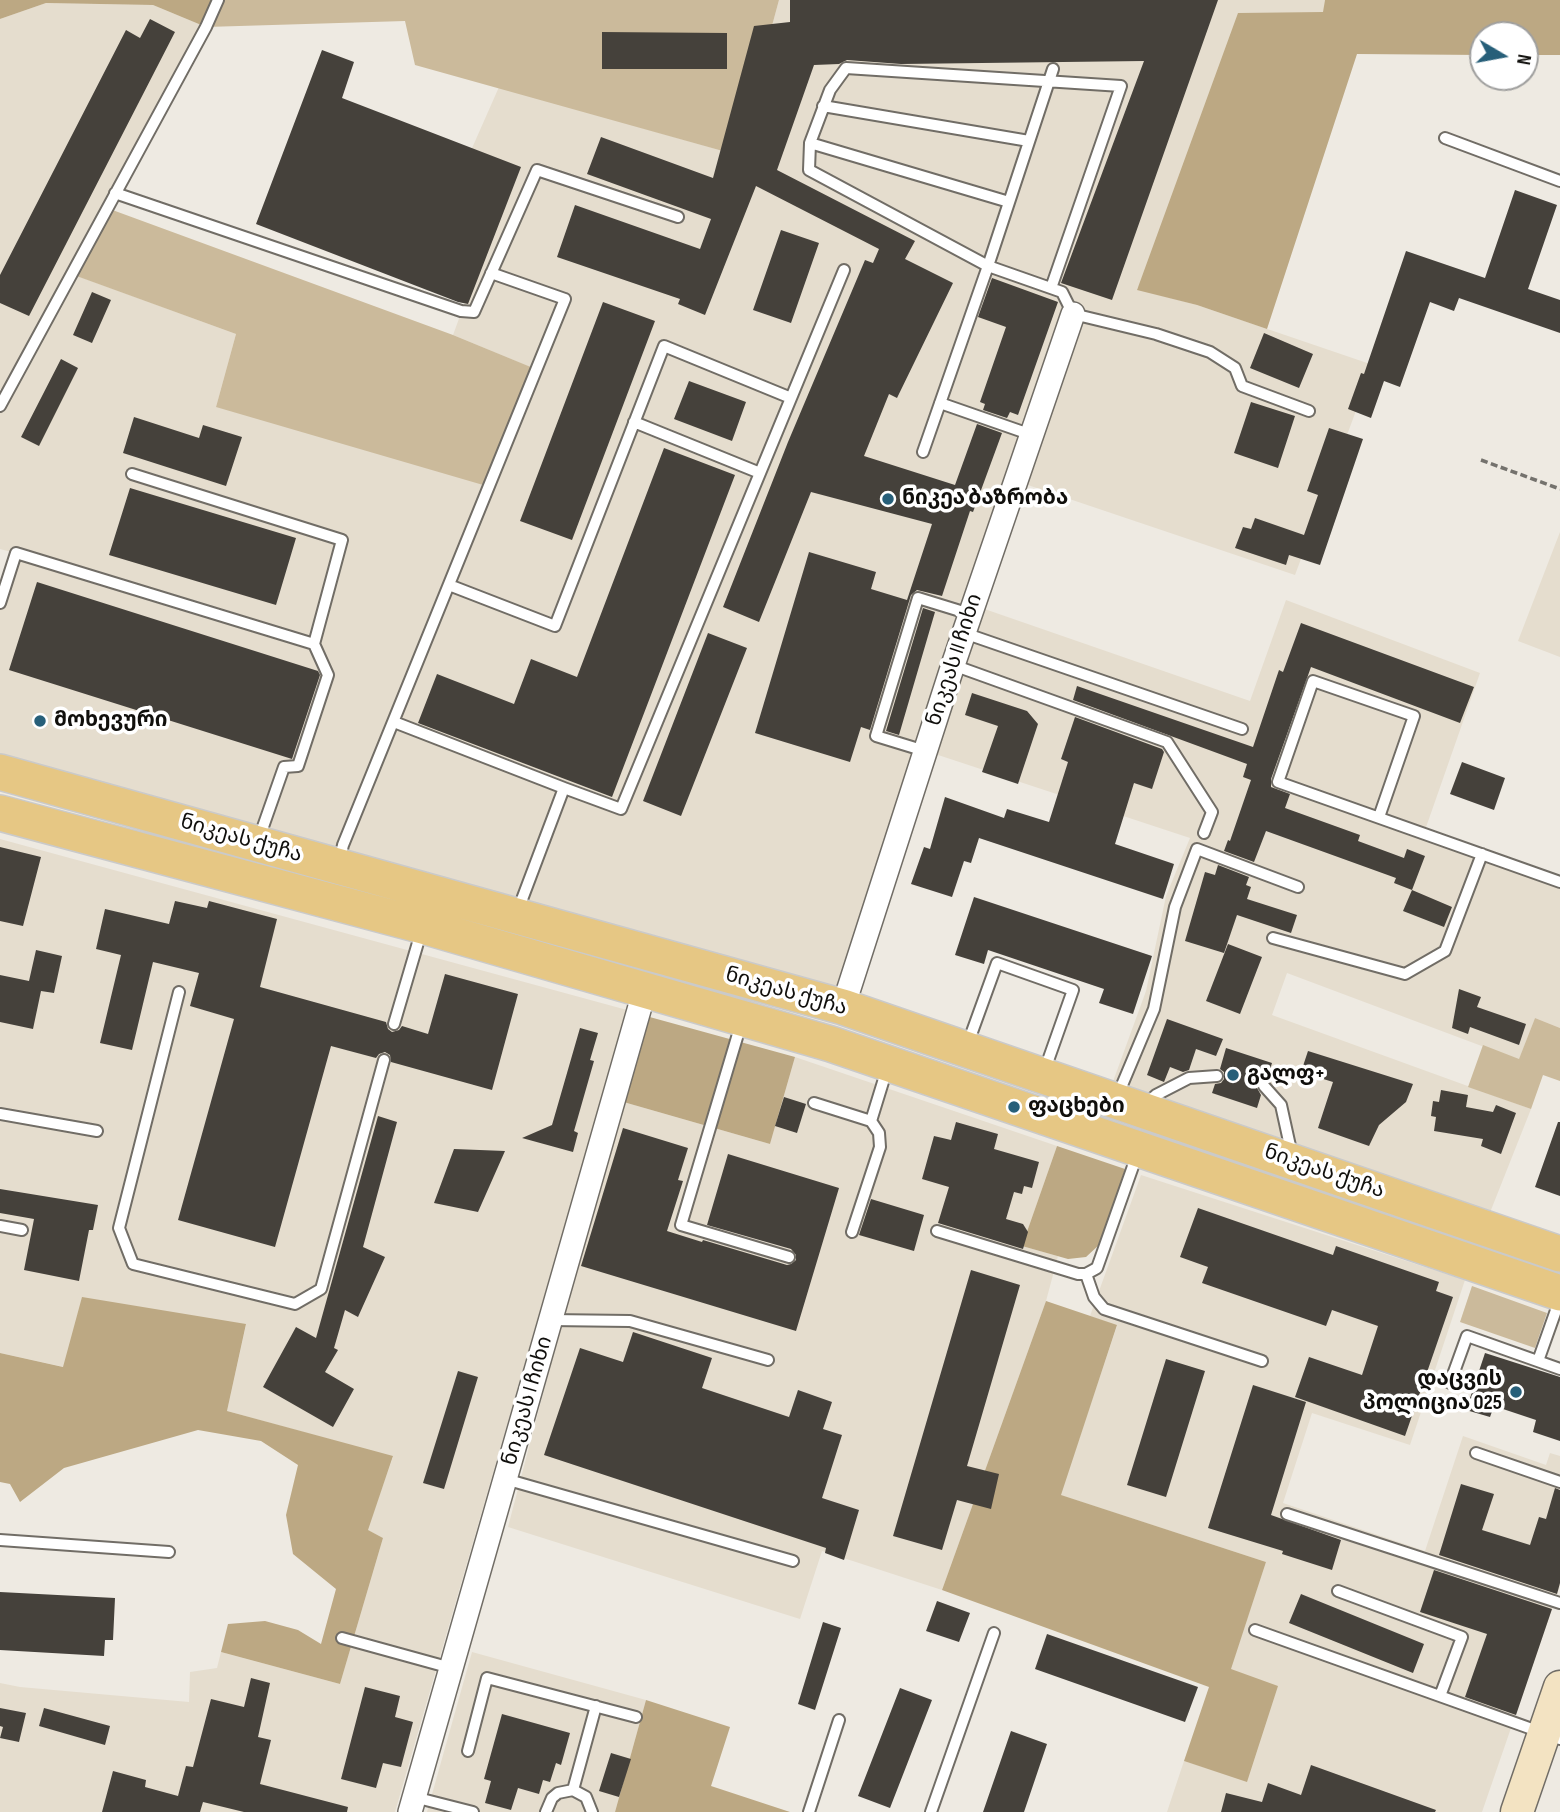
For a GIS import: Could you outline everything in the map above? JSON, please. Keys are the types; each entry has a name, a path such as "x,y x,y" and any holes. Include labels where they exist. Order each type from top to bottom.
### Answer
{"main road":[{"name":"ნიკეას ქუჩა","path":"0,772 843,1007 1560,1254"},
{"name":"ნიკეას ქუჩა","path":"0,813 423,926 743,1018 889,1063 1560,1293"}],"street":[{"name":"ნიკეას II ჩიხი","path":"843,1007 953,665 1073,314"},
{"name":"ნიკეას I ჩიხი","path":"412,1804 645,989"},
{"path":"1517,1812 1552,1736 1560,1687"}],"lane":[{"path":"0,406 218,0"},
{"path":"1051,288 1121,86 846,68 830,90 823,106 810,143 809,170 988,266 1062,292 1073,314 1156,334 1210,352 1235,369 1242,386 1309,411"},
{"path":"923,452 988,266 1052,69"},
{"path":"823,106 1029,141"},
{"path":"1445,138 1560,181"},
{"path":"810,143 1009,202"},
{"path":"115,193 461,311 474,312 537,170 678,217"},
{"path":"394,722 621,808 844,270"},
{"path":"338,866 344,845 565,299 491,273"},
{"path":"449,585 555,625 664,346 791,398"},
{"path":"940,403 1032,435"},
{"path":"634,422 760,473"},
{"path":"132,474 342,540 314,644 328,675 298,766 284,767 257,844"},
{"path":"0,603 16,553 314,644"},
{"path":"925,751 876,736 918,598 967,624 1242,729"},
{"path":"953,665 1167,742 1212,812 1205,833"},
{"path":"1379,817 1414,716 1313,681 1278,782 1560,881"},
{"path":"515,916 564,788"},
{"path":"1128,1104 1154,1009 1175,907 1197,849 1298,887"},
{"path":"1273,938 1405,974 1445,951 1482,854"},
{"path":"394,1024 423,926"},
{"path":"966,1049 997,963 1073,990 1043,1076"},
{"path":"179,992 118,1228 132,1264 295,1304 321,1289 384,1060"},
{"path":"743,1018 681,1225 789,1257"},
{"path":"871,1121 889,1063"},
{"path":"1128,1104 1156,1095 1189,1078 1217,1076"},
{"path":"1264,1086 1281,1105 1293,1161"},
{"path":"814,1103 871,1121 879,1133 880,1147 852,1232"},
{"path":"0,1114 97,1131"},
{"path":"937,1231 1077,1275 1086,1274 1097,1268 1139,1148"},
{"path":"0,1226 22,1230"},
{"path":"1086,1274 1094,1297 1104,1309 1262,1361"},
{"path":"1538,1361 1560,1299"},
{"path":"550,1320 630,1321 768,1360"},
{"path":"1450,1383 1467,1336 1560,1369"},
{"path":"1476,1453 1560,1482"},
{"path":"505,1479 793,1561"},
{"path":"1287,1514 1560,1603"},
{"path":"0,1540 169,1552"},
{"path":"1338,1591 1462,1637 1440,1696"},
{"path":"1255,1630 1552,1736"},
{"path":"931,1812 994,1633"},
{"path":"342,1639 451,1668"},
{"path":"468,1751 487,1678 636,1717"},
{"path":"573,1790 596,1706"},
{"path":"809,1812 839,1720"},
{"path":"546,1812 552,1798 558,1793 573,1790 586,1797 592,1812"},
{"path":"412,1804 473,1812"}],"path":[{"path":"1481,460 1560,489"}],"shaded area":[{"path":"0,0 218,0 206,27 153,5 46,3 0,19"},
{"path":"218,0 779,0 737,155 415,65 405,21 206,27"},
{"path":"779,0 1325,0 1324,12 1137,289 1197,305 1373,365 1295,575 1016,481 973,605 1250,701 1286,600 1480,673 1424,833 1560,882 1560,1028 1535,1018 1519,1060 1287,973 1272,1015 1531,1109 1482,1227 1107,1098 1146,991 1166,896 1190,838 926,751 843,1007 0,772 0,603 15,553 0,549 0,406 8,392 0,389 0,19 46,3 153,5 206,27 72,274 236,334 216,407 537,370 453,335 508,185 465,164 499,87 737,155"},
{"path":"1325,0 1560,0 1560,55 1539,55 1539,21 1469,21 1469,55 1357,54 1267,329 1197,305 1137,290 1238,13 1323,12"},
{"path":"107,208 453,335 538,370 490,487 216,407 236,334 71,274"},
{"path":"1560,532 1560,657 1518,641"},
{"path":"0,839 627,1010 395,1812 0,1812 0,1683 189,1702 190,1672 217,1668 221,1652 340,1684 383,1538 367,1530 393,1457 227,1411 246,1325 64,1367 0,1353"},
{"path":"646,1016 795,1057 770,1144 620,1101"},
{"path":"1535,1018 1560,1028 1560,1081 1543,1075 1531,1109 1468,1087 1483,1045 1519,1059"},
{"path":"795,1057 1057,1146 1022,1246 1058,1256 1046,1301 942,1590 822,1551 800,1619 508,1527 620,1101 770,1144"},
{"path":"1057,1146 1125,1169 1100,1244 1086,1257 1068,1259 1022,1246"},
{"path":"1141,1175 1465,1280 1410,1445 1312,1413 1283,1503 1425,1551 1463,1436 1546,1465 1550,1453 1560,1456 1560,1586 1482,1812 1167,1812 1184,1761 1247,1781 1230,1670 1266,1562 1060,1495 1117,1326 1090,1316"},
{"path":"1472,1286 1547,1313 1535,1348 1460,1322"},
{"path":"82,1297 246,1324 227,1411 393,1456 368,1530 383,1538 340,1684 221,1652 228,1624 265,1621 298,1630 321,1644 336,1589 293,1554 286,1515 298,1465 261,1441 198,1430 64,1468 20,1502 10,1484 0,1482 0,1353 63,1367"},
{"path":"1046,1301 1117,1325 1061,1495 1266,1562 1231,1669 1278,1686 1247,1782 1184,1761 1209,1687 942,1590"},
{"path":"472,1652 646,1700 615,1812 427,1812"},
{"path":"646,1700 730,1727 711,1786 790,1812 615,1812"}],"building":[{"path":"790,0 1218,0 1112,300 1061,283 1144,61 901,64 847,60 839,64 814,65 777,170 915,241 905,259 953,283 897,398 889,394 864,456 955,485 977,424 1002,433 973,512 970,511 942,596 917,590 911,595 870,730 861,727 850,762 755,733 809,552 876,572 871,589 907,600 932,524 811,492 759,622 723,607 788,442 865,260 873,263 879,249 756,186 705,315 678,304 680,299 557,257 575,205 700,249 711,219 587,174 601,137 713,178 754,26 790,22"},
{"path":"150,19 175,32 29,316 0,303 0,275 126,30 140,38"},
{"path":"602,32 727,33 727,69 602,69"},
{"path":"322,50 354,62 342,98 521,167 468,304 256,224"},
{"path":"1515,190 1557,205 1528,289 1560,300 1560,333 1459,298 1454,311 1430,302 1400,387 1384,381 1371,418 1348,409 1361,373 1364,374 1406,251 1485,278"},
{"path":"781,230 819,243 791,323 753,310"},
{"path":"992,278 1058,302 1018,415 1010,412 1007,418 983,410 985,404 980,402 1006,327 978,317"},
{"path":"92,292 111,300 92,343 73,335"},
{"path":"603,302 655,321 572,540 520,521"},
{"path":"1264,333 1313,354 1299,388 1250,368"},
{"path":"61,359 78,368 39,446 21,437"},
{"path":"689,381 746,402 732,441 674,419"},
{"path":"1251,402 1295,416 1278,468 1234,453"},
{"path":"134,417 199,438 203,425 242,437 226,486 123,453"},
{"path":"1329,428 1363,439 1320,565 1289,555 1286,565 1235,548 1243,527 1251,529 1255,518 1304,535 1318,495 1307,491"},
{"path":"664,448 735,475 612,797 418,723 437,674 514,704 531,659 577,677"},
{"path":"130,488 296,538 276,605 109,555"},
{"path":"37,582 318,671 320,675 292,759 9,670"},
{"path":"923,608 935,612 899,735 886,731"},
{"path":"1301,623 1474,687 1460,723 1311,667 1271,779 1271,787 1290,794 1285,808 1360,835 1358,841 1404,858 1407,849 1425,856 1412,890 1394,883 1396,878 1266,831 1254,862 1224,851 1251,780 1243,777 1247,764 1073,700 1077,686 1253,747 1279,670 1283,672"},
{"path":"708,633 747,648 681,816 643,801"},
{"path":"972,693 1027,711 1038,724 1018,784 982,772 998,726 965,715"},
{"path":"1075,717 1164,752 1152,789 1134,783 1115,844 1174,864 1163,899 979,838 971,863 964,861 952,897 911,884 924,847 930,849 945,797 1004,818 1007,809 1049,822 1068,762 1061,759"},
{"path":"1462,762 1505,778 1494,810 1450,794"},
{"path":"0,847 41,857 23,926 0,921"},
{"path":"1218,865 1249,877 1246,885 1251,887 1247,899 1297,915 1291,933 1237,915 1224,953 1185,941 1205,872 1215,875"},
{"path":"1412,890 1452,907 1444,927 1403,911"},
{"path":"974,897 1152,956 1133,1014 1099,1003 1104,989 988,950 984,964 955,955"},
{"path":"175,901 207,908 209,901 277,919 260,987 386,1022 392,1032 402,1026 428,1034 445,974 518,994 492,1090 391,1062 390,1055 385,1052 376,1058 331,1046 275,1247 178,1220 234,1019 190,1006 199,973 153,962 132,1050 100,1043 121,955 96,949 105,909 169,924"},
{"path":"1228,944 1262,957 1240,1014 1206,1001"},
{"path":"36,950 62,956 54,993 41,991 33,1029 0,1022 0,975 29,981"},
{"path":"1459,989 1481,997 1477,1007 1526,1024 1519,1045 1470,1027 1468,1034 1452,1028"},
{"path":"1167,1019 1223,1039 1216,1056 1196,1049 1189,1070 1183,1072 1170,1067 1164,1082 1147,1075"},
{"path":"580,1028 598,1033 590,1060 594,1061 574,1131 578,1133 573,1152 522,1138 552,1125"},
{"path":"1226,1048 1272,1063 1267,1079 1257,1083 1261,1095 1257,1108 1212,1093 1215,1084 1224,1079 1224,1072 1220,1069"},
{"path":"1308,1051 1413,1084 1406,1102 1379,1125 1369,1146 1318,1128 1333,1082 1301,1072"},
{"path":"1441,1090 1468,1095 1466,1107 1493,1112 1496,1105 1516,1113 1501,1154 1481,1146 1483,1139 1434,1131 1436,1117 1431,1116 1433,1101 1439,1102"},
{"path":"784,1097 806,1104 797,1133 775,1126"},
{"path":"378,1116 397,1122 363,1247 385,1257 358,1317 345,1310 334,1348 338,1350 325,1372 354,1389 333,1427 263,1387 296,1327 316,1338"},
{"path":"956,1122 998,1134 994,1149 1039,1162 1032,1188 1024,1186 1022,1194 1014,1192 1006,1219 1023,1224 1028,1232 1023,1249 938,1223 949,1187 922,1179 934,1136 951,1140"},
{"path":"1560,1122 1560,1196 1535,1187"},
{"path":"623,1128 688,1148 678,1180 683,1181 667,1231 702,1242 703,1240 787,1265 796,1260 791,1249 707,1225 728,1154 839,1188 796,1331 581,1266"},
{"path":"454,1149 505,1151 478,1212 434,1203"},
{"path":"0,1189 98,1205 93,1230 89,1230 79,1281 24,1270 34,1219 0,1213"},
{"path":"871,1199 924,1215 914,1251 859,1235"},
{"path":"1198,1208 1333,1255 1336,1246 1439,1282 1436,1291 1453,1297 1405,1436 1295,1397 1309,1357 1362,1375 1378,1326 1332,1310 1326,1326 1202,1283 1208,1267 1180,1257"},
{"path":"971,1270 1020,1285 967,1466 999,1474 991,1509 957,1500 942,1550 893,1536"},
{"path":"633,1332 712,1358 702,1388 789,1417 798,1390 832,1402 823,1429 842,1435 822,1498 859,1510 844,1560 825,1553 826,1548 544,1455 580,1348 623,1362"},
{"name":"დაცვის პოლიცია 025","path":"1485,1353 1560,1377 1560,1441 1533,1432 1536,1420 1494,1406 1490,1417 1466,1410"},
{"path":"1166,1359 1205,1371 1166,1497 1127,1485"},
{"path":"458,1371 478,1377 444,1489 423,1483"},
{"path":"1253,1385 1306,1402 1271,1515 1341,1540 1332,1570 1282,1554 1283,1551 1208,1528"},
{"path":"1461,1484 1494,1494 1482,1530 1530,1545 1539,1517 1546,1519 1555,1488 1560,1490 1560,1583 1557,1594 1439,1555"},
{"path":"1434,1570 1552,1609 1516,1715 1465,1697 1487,1634 1420,1612"},
{"path":"0,1592 115,1598 113,1640 105,1640 104,1656 0,1650"},
{"path":"1301,1594 1424,1644 1413,1673 1289,1623"},
{"path":"937,1601 970,1613 959,1642 926,1631"},
{"path":"823,1622 841,1628 815,1710 798,1704"},
{"path":"1047,1634 1198,1687 1185,1722 1035,1669"},
{"path":"251,1678 270,1683 258,1737 271,1740 260,1784 348,1807 347,1812 244,1812 203,1802 200,1812 102,1812 113,1771 146,1780 145,1787 178,1796 186,1766 193,1767 211,1699 244,1707"},
{"path":"365,1687 400,1696 395,1717 413,1722 401,1767 383,1763 376,1788 341,1779"},
{"path":"900,1688 932,1700 890,1808 858,1796"},
{"path":"0,1708 26,1713 19,1742 0,1738 3,1727 0,1726"},
{"path":"44,1708 110,1726 105,1745 39,1726"},
{"path":"502,1714 570,1733 561,1765 556,1763 550,1782 543,1780 539,1794 518,1788 511,1810 485,1803 491,1781 484,1779"},
{"path":"1011,1731 1047,1744 1024,1812 983,1812"},
{"path":"611,1753 631,1759 619,1797 599,1791"},
{"path":"1311,1765 1436,1810 1221,1812 1226,1793 1262,1802 1268,1783 1301,1795"}],"place":[{"name":"ნიკეა ბაზრობა","path":"888,499"},
{"name":"მოხევური","path":"40,721"},
{"name":"გალფ+","path":"1233,1075"},
{"name":"ფაცხები","path":"1014,1107"},
{"name":"დაცვის პოლიცია 025","path":"1516,1392"}]}
